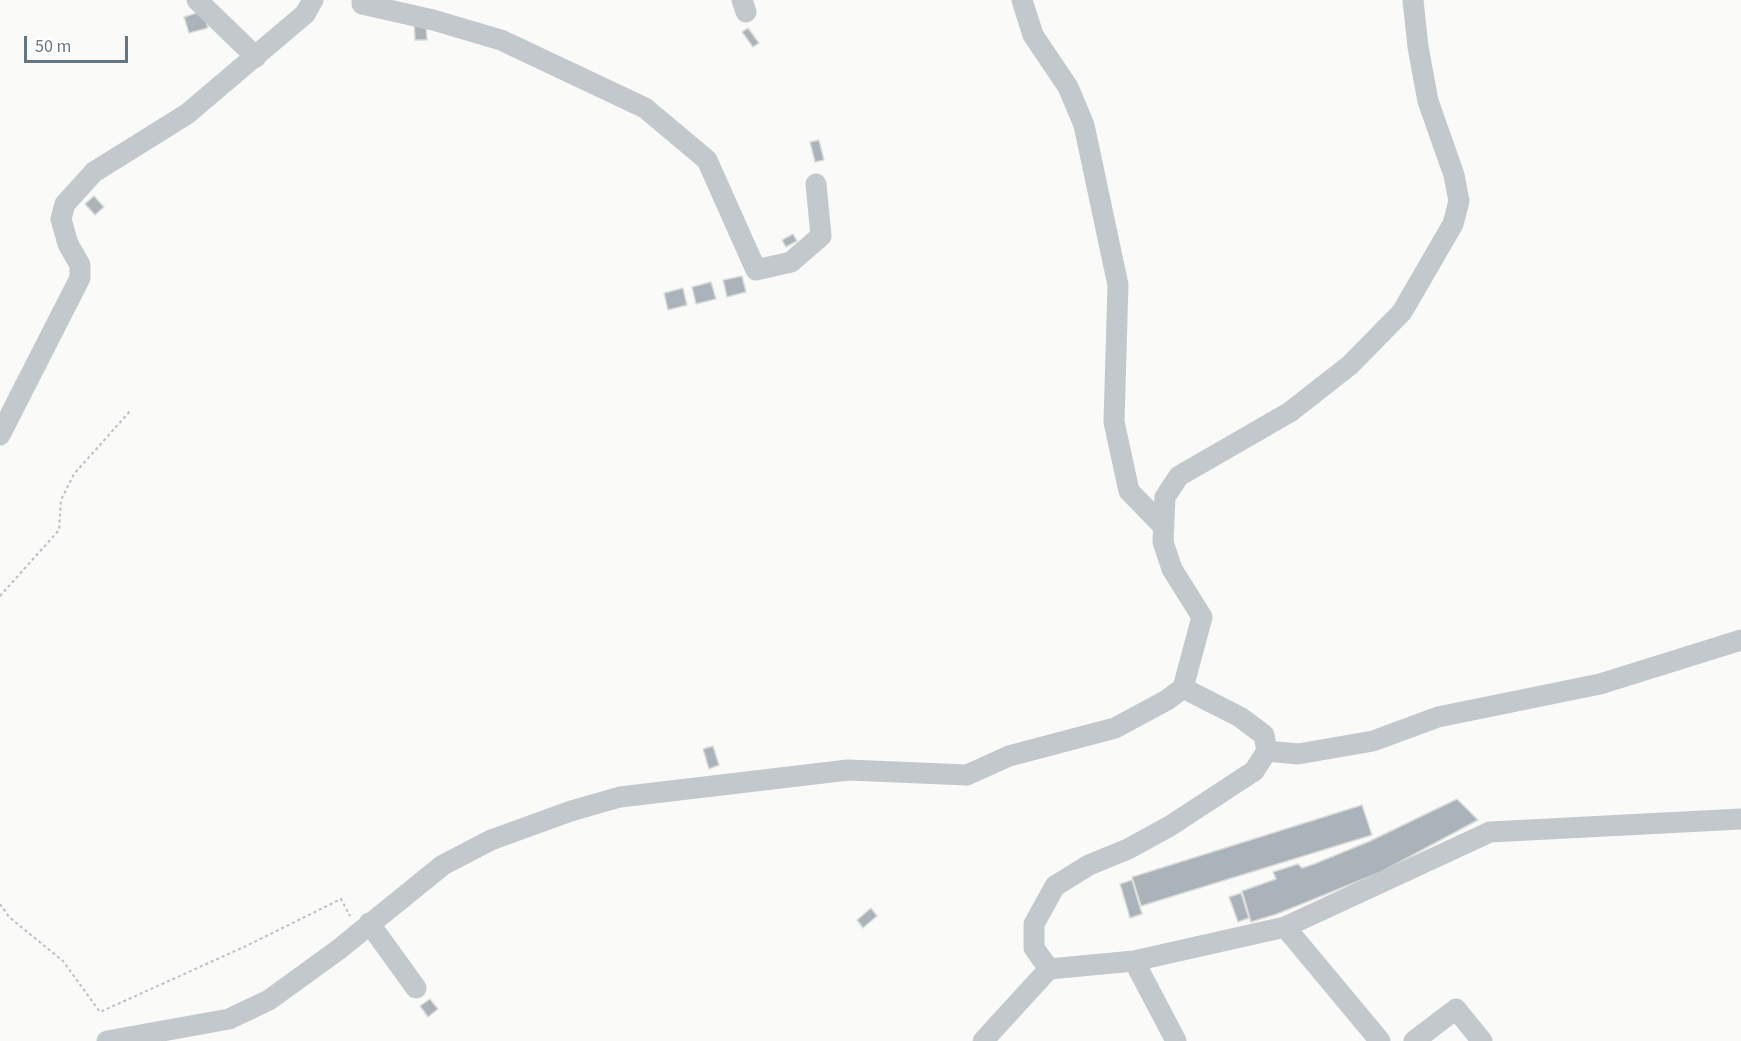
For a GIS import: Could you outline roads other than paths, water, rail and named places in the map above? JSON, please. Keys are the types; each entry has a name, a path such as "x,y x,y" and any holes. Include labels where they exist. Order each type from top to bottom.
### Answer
{"street":[{"path":"197,0 256,57"},
{"path":"0,435 80,278 80,265 68,244 61,219 65,204 94,172 187,114 305,14 313,0"},
{"path":"362,0 362,4 501,40 645,108 707,160 756,270 791,262 821,236 816,184"},
{"path":"1022,0 1033,35 1068,87 1084,125 1118,285 1114,422 1129,491 1164,527"},
{"path":"107,1041 230,1019 269,999 443,865 491,840 620,797 848,770 967,775 1009,756 1115,728 1167,700 1183,688 1202,617 1172,569 1163,542 1165,497 1179,476 1290,412 1350,365 1402,312 1453,224 1459,201 1454,175 1428,101 1418,47 1413,0"},
{"path":"1267,751 1298,754 1373,741 1438,717 1600,684 1741,640"},
{"path":"1049,969 1034,948 1034,924 1054,886 1089,865 1128,849 1170,826 1254,771 1267,751 1264,735 1240,717 1183,688"},
{"path":"983,1041 1049,969 1134,961 1285,927 1490,832 1741,819"},
{"path":"1285,927 1380,1041"},
{"path":"364,928 416,988"},
{"path":"1134,961 1176,1041"},
{"path":"1414,1041 1456,1009 1482,1041"}]}
